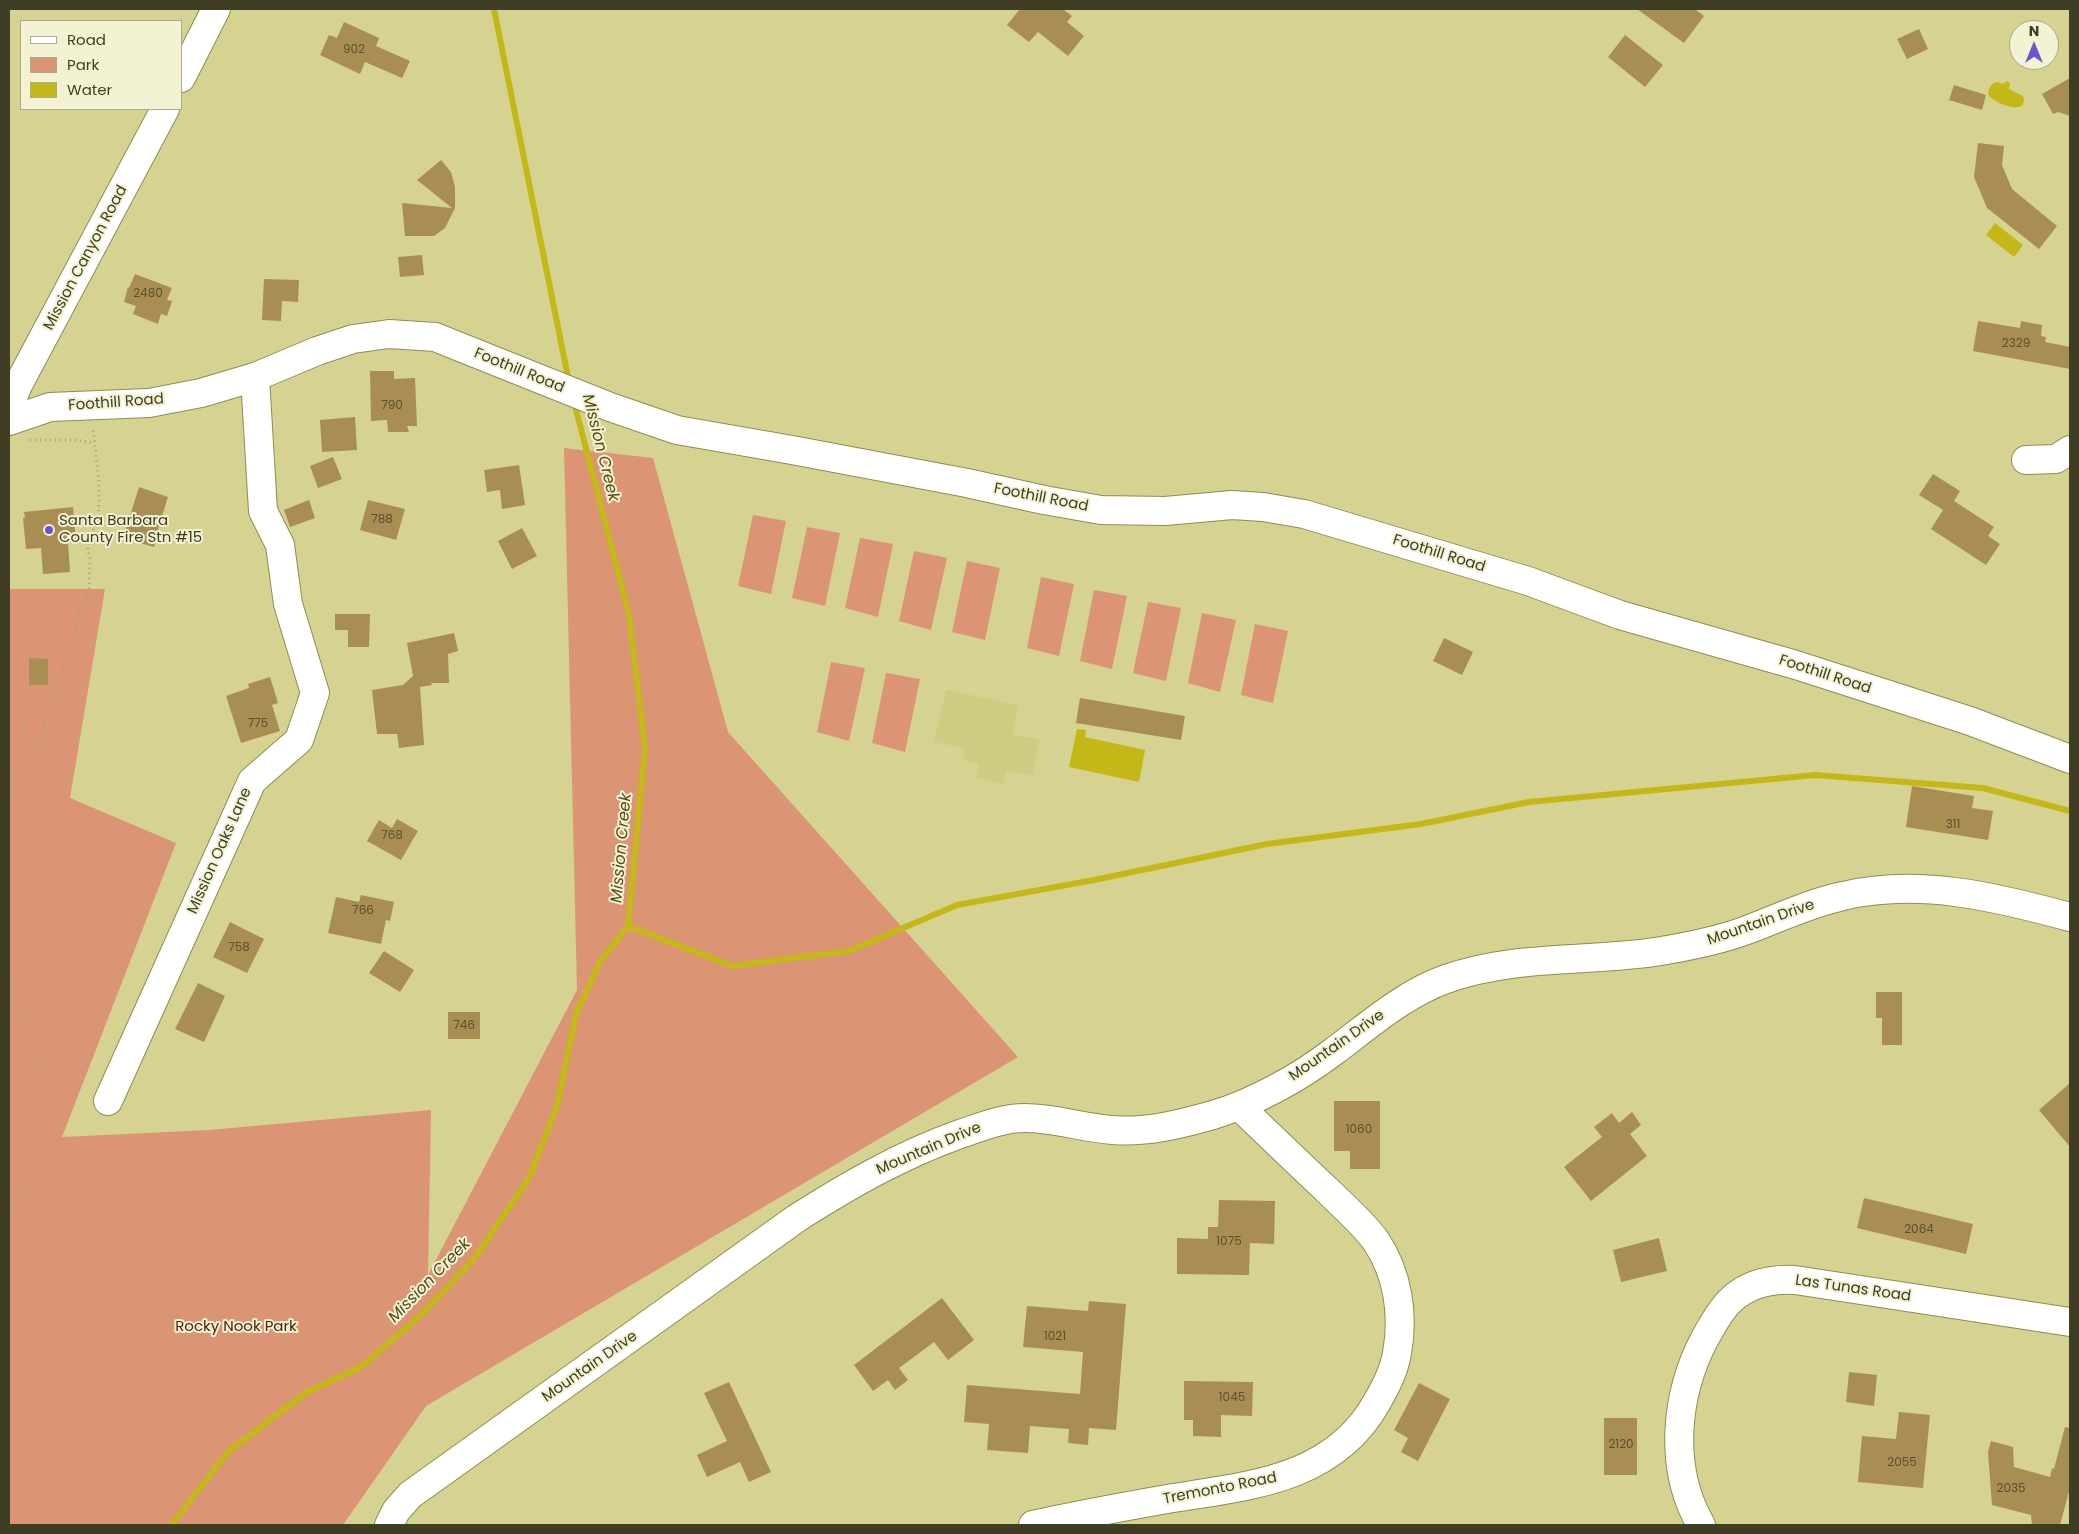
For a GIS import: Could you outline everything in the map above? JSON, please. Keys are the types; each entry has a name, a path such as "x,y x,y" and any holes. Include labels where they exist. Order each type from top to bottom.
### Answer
{"street":[{"path":"183,68 216,9"},
{"name":"Mission Canyon Road","path":"9,408 18,385 165,110"},
{"name":"Foothill Road","path":"9,421 50,407 92,407 149,403 201,393 255,377 317,351 353,339 389,334 435,337 610,407 677,430 967,483 1101,510 1165,511 1232,506 1263,507 1304,514 1519,579 1629,617 1796,665 1970,721 2070,759"},
{"name":"Mission Oaks Lane","path":"108,1101 252,781 299,740 314,693 288,604 280,545 262,511 255,377"},
{"path":"2026,460 2056,459 2070,450"},
{"name":"Mountain Drive","path":"389,1525 396,1511 410,1495 797,1218 847,1186 888,1164 942,1140 992,1123 1022,1118 1042,1119 1114,1131 1149,1129 1183,1123 1239,1106 1292,1079 1331,1054 1371,1023 1420,992 1446,979 1488,968 1532,962 1652,952 1698,944 1744,932 1805,907 1841,896 1878,889 1913,888 1966,893 2014,902 2070,917"},
{"name":"Tremonto Road","path":"1033,1525 1256,1484 1294,1473 1329,1455 1356,1432 1371,1414 1388,1383 1396,1361 1400,1340 1400,1310 1397,1287 1387,1261 1375,1240 1357,1220 1239,1106"},
{"name":"Las Tunas Road","path":"1701,1525 1690,1501 1680,1467 1680,1418 1686,1384 1697,1354 1712,1326 1730,1300 1743,1291 1768,1282 1795,1280 2070,1322"}],"path":[{"path":"9,787 21,764 34,760 41,749 46,736 44,718 47,706 57,692 67,655 74,647 78,634 76,627 78,612 85,601 89,589 90,559 87,545 99,511 99,482 92,407"},
{"path":"29,440 76,440 94,443"},
{"path":"9,987 27,1024 32,1049 42,1064 43,1132 40,1156 31,1178 9,1211"}],"shaded area":[{"path":"946,690 1018,705 1013,734 1040,740 1032,776 1007,770 1003,784 976,778 979,764 963,760 965,748 934,742"}],"green space":[{"name":"Rocky Nook Park","path":"564,448 653,458 728,732 1018,1057 426,1406 343,1525 9,1525 9,589 105,589 70,798 176,843 62,1137 209,1130 431,1110 428,1275 577,990"},
{"path":"753,515 786,521 771,594 738,586"},
{"path":"807,527 840,533 825,606 792,598"},
{"path":"860,538 893,544 878,617 845,608"},
{"path":"914,551 947,558 931,630 899,621"},
{"path":"967,561 1000,568 985,640 952,632"},
{"path":"1041,577 1074,584 1059,656 1027,648"},
{"path":"1094,590 1127,596 1112,669 1080,661"},
{"path":"1148,602 1181,608 1166,681 1133,673"},
{"path":"1202,613 1236,620 1220,692 1188,683"},
{"path":"1255,624 1288,631 1273,703 1241,695"},
{"path":"831,662 865,668 849,741 817,732"},
{"path":"886,673 920,679 905,752 872,743"}],"water":[{"path":"2007,81 2010,83 2009,89 2023,96 2022,106 2005,105 1989,96 1989,89 1993,84 1997,82 2003,84"},
{"path":"1995,223 2023,245 2014,257 1986,235"},
{"path":"1077,729 1086,730 1085,737 1145,750 1139,782 1069,767"}],"building":[{"path":"1020,9 1063,9 1072,16 1067,22 1084,36 1068,56 1038,32 1029,42 1007,25"},
{"path":"1637,9 1695,9 1704,16 1684,43"},
{"path":"344,22 379,38 376,46 410,61 402,78 365,62 360,74 320,55 329,35 337,38"},
{"path":"1919,29 1928,49 1907,59 1897,39"},
{"path":"1625,35 1663,65 1645,87 1608,57"},
{"path":"2070,78 2070,116 2058,112 2053,114 2042,94"},
{"path":"1954,85 1986,95 1982,110 1949,100"},
{"path":"1978,143 2004,146 2002,165 2012,189 2057,226 2039,249 1987,208 1974,177"},
{"path":"441,160 451,172 455,187 455,208 445,228 434,236 405,236 402,203 452,208 417,180"},
{"path":"422,255 424,275 400,277 398,257"},
{"path":"135,274 172,288 167,300 172,301 167,316 161,314 158,324 133,314 136,306 124,302 128,287"},
{"path":"264,279 299,280 298,302 282,301 281,321 262,320"},
{"path":"1978,321 2020,328 2021,321 2042,325 2041,336 2046,337 2045,342 2070,347 2070,369 1973,351"},
{"path":"370,371 394,371 394,379 415,378 417,426 407,426 409,432 388,432 387,420 371,421"},
{"path":"355,417 357,450 322,452 320,420"},
{"path":"333,457 342,479 318,488 310,466"},
{"path":"519,465 525,505 502,509 500,490 487,492 484,470"},
{"path":"1933,474 1960,491 1954,501 1994,527 1988,536 2000,544 1986,565 1931,529 1943,510 1919,495"},
{"path":"139,487 168,497 154,547 123,538"},
{"path":"309,500 315,518 290,527 284,510"},
{"path":"368,500 405,509 396,540 360,530"},
{"name":"Santa Barbara County Fire Stn #15","path":"73,507 76,541 68,542 70,572 43,574 41,548 26,549 24,512"},
{"path":"522,528 537,556 512,569 498,541"},
{"path":"335,614 370,614 369,647 348,647 348,630 335,630"},
{"path":"454,633 458,651 448,654 449,683 431,683 432,685 420,687 424,745 399,748 397,734 377,734 372,690 403,685 413,676 407,643"},
{"path":"1444,638 1473,652 1462,675 1433,661"},
{"path":"29,658 48,659 48,685 29,685"},
{"path":"270,677 278,703 272,705 280,731 241,743 226,696 249,688 248,684"},
{"path":"1080,698 1185,716 1181,740 1076,723"},
{"path":"1912,786 1974,796 1972,808 1993,811 1988,840 1906,827"},
{"path":"397,819 418,831 401,860 367,841 379,820 392,828"},
{"path":"361,895 394,902 390,921 386,920 381,944 328,933 336,897 359,902"},
{"path":"230,922 264,939 247,973 213,957"},
{"path":"384,951 414,970 400,992 369,973"},
{"path":"198,983 225,996 204,1042 175,1029"},
{"path":"1876,992 1902,992 1902,1045 1882,1045 1882,1018 1876,1018"},
{"path":"448,1012 480,1012 480,1039 448,1039"},
{"path":"2070,1083 2070,1147 2039,1110"},
{"path":"1334,1101 1380,1101 1380,1169 1350,1169 1350,1151 1334,1151"},
{"path":"1632,1112 1641,1125 1630,1134 1647,1156 1591,1201 1564,1167 1602,1137 1594,1127 1612,1113 1619,1123"},
{"path":"1864,1198 1973,1224 1966,1254 1857,1228"},
{"path":"1219,1200 1275,1201 1274,1244 1250,1243 1249,1275 1177,1274 1177,1238 1208,1239 1208,1227 1218,1227"},
{"path":"1659,1238 1667,1271 1621,1282 1613,1250"},
{"path":"942,1298 974,1340 948,1360 934,1342 899,1368 908,1380 895,1390 888,1380 873,1391 854,1365"},
{"path":"1089,1301 1126,1304 1116,1430 1089,1428 1088,1445 1068,1443 1069,1429 1030,1426 1028,1453 987,1450 989,1424 964,1422 967,1385 1080,1394 1083,1352 1023,1347 1027,1306 1088,1311"},
{"path":"1849,1372 1877,1375 1874,1406 1846,1402"},
{"path":"1184,1381 1253,1382 1252,1416 1221,1415 1221,1437 1193,1436 1193,1420 1184,1420"},
{"path":"729,1382 771,1472 749,1482 740,1462 707,1477 697,1455 727,1441 704,1393"},
{"path":"1419,1383 1450,1399 1418,1461 1401,1452 1408,1438 1394,1430"},
{"path":"1899,1412 1930,1415 1923,1488 1858,1482 1862,1436 1896,1439"},
{"path":"1604,1418 1637,1418 1637,1475 1604,1475"},
{"path":"2065,1427 2070,1428 2070,1488 2060,1525 2032,1525 2031,1515 1992,1505 1988,1452 1991,1441 2013,1447 2014,1467 2050,1477 2052,1468 2054,1469"}],"waterway":[{"name":"Mission Creek","path":"494,9 569,382"},
{"name":"Mission Creek","path":"171,1525 229,1451 307,1392 361,1367 421,1315 475,1258 529,1178 557,1106 576,1014 600,962 628,926 645,748 629,615 574,402"},
{"path":"628,926 732,966 849,951 957,905 1094,880 1267,844 1421,824 1529,802 1815,775 1983,788 2070,811"}],"place":[{"name":"Santa Barbara County Fire Stn #15","path":"49,530"}]}
